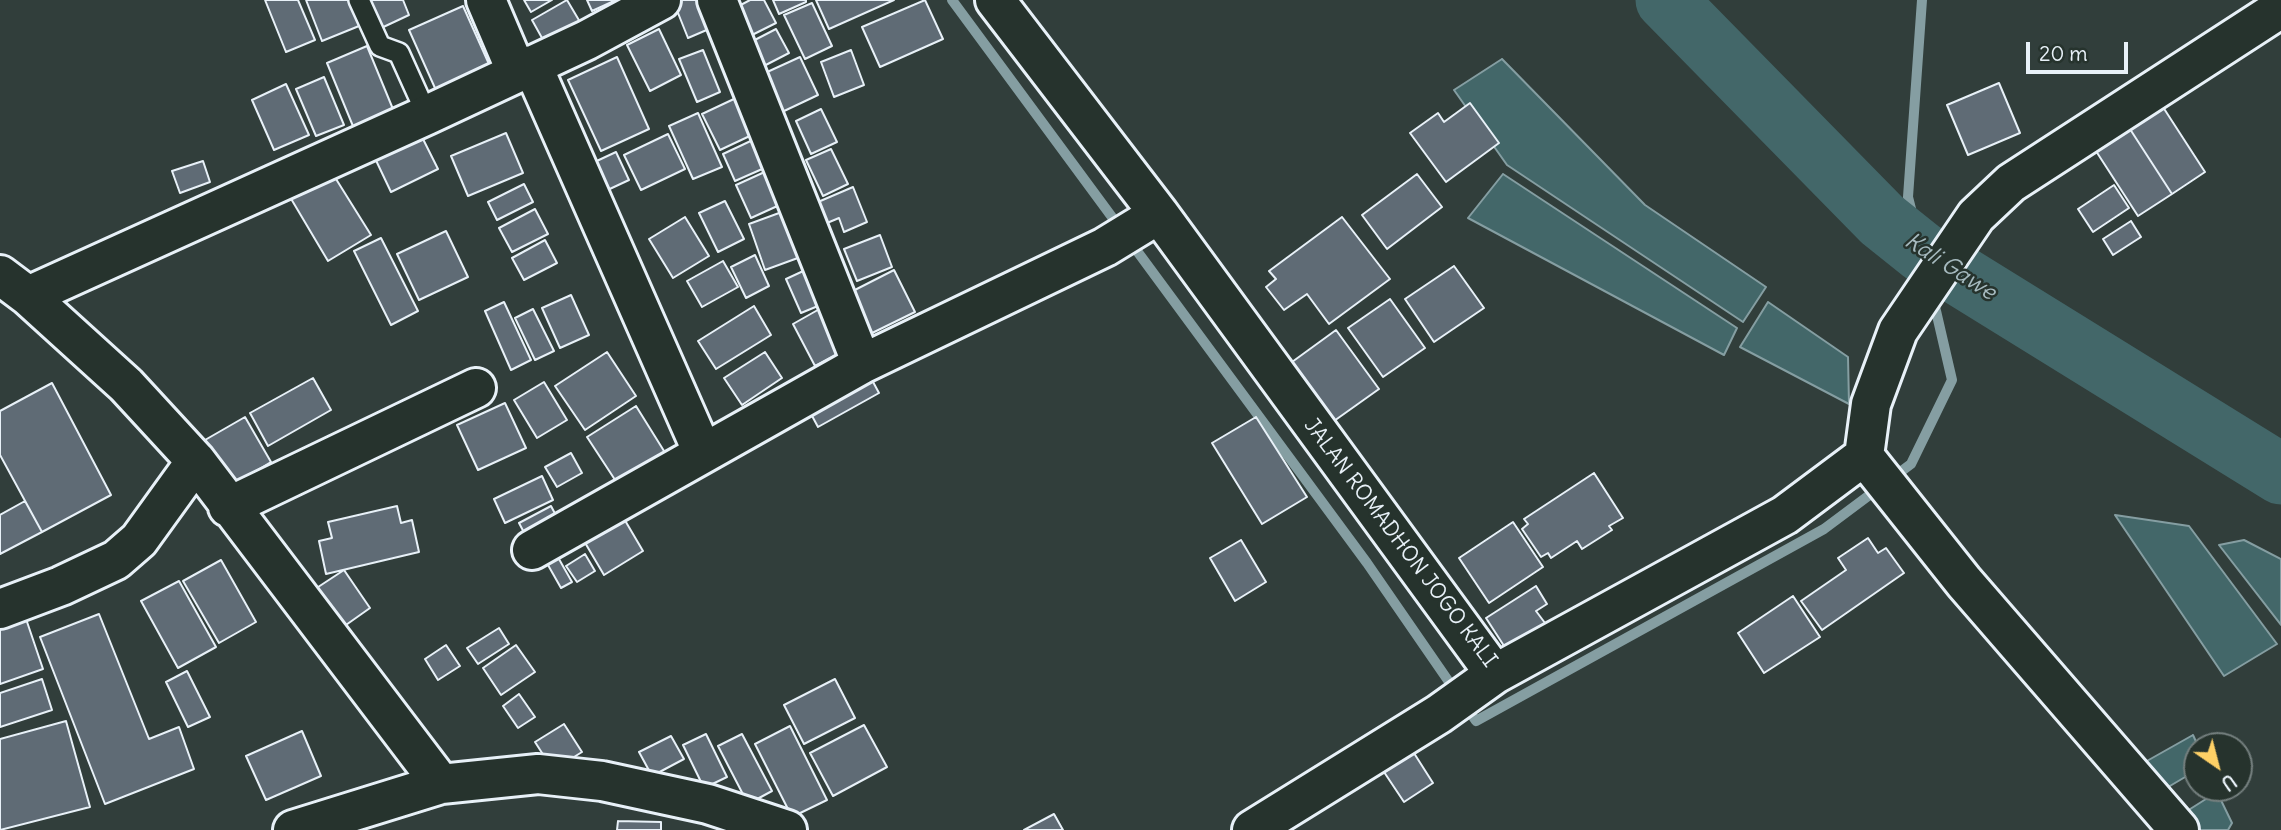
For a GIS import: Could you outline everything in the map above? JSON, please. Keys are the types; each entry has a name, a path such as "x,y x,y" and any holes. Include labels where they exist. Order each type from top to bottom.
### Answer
{"street":[{"path":"486,0 524,69 703,453"},
{"path":"441,784 228,507 196,461 127,385 14,285 427,115 661,0"},
{"path":"717,0 862,364"},
{"name":"JALAN ROMADHON JOGO KALI","path":"996,0 1150,220 1483,683 1785,515 1868,461"},
{"path":"2179,830 1900,505 1868,461 1871,404 1898,331 1976,216 2011,183 2281,8"},
{"path":"532,550 862,364 1105,247 1150,220"},
{"path":"228,507 476,388"},
{"path":"0,609 61,586 116,560 139,540 196,461"},
{"path":"1252,830 1439,714 1483,683"},
{"path":"293,830 386,816 441,784 538,774 602,781 708,804 788,830"}],"lane":[{"path":"359,0 380,46 399,52 427,115"}],"water":[{"path":"1502,59 1645,205 1766,287 1743,322 1507,165 1454,90"},
{"path":"1503,174 1737,328 1724,355 1468,218"},
{"path":"1768,302 1848,357 1849,404 1740,347"},
{"path":"2115,515 2189,526 2277,644 2224,676"},
{"path":"2244,540 2281,559 2281,625 2219,545"},
{"path":"2183,741 2183,778 2158,793 2138,766"},
{"path":"2201,802 2222,802 2232,823 2228,830 2186,830 2176,818"}],"building":[{"path":"265,0 298,0 315,40 286,52"},
{"path":"306,0 355,0 364,24 322,41"},
{"path":"364,0 403,0 409,15 377,30"},
{"path":"524,0 552,0 531,12"},
{"path":"567,0 583,27 547,47 532,20"},
{"path":"587,0 616,0 592,11"},
{"path":"680,0 705,0 716,26 688,38 674,3"},
{"path":"750,0 764,0 776,23 750,36 735,8"},
{"path":"773,0 806,0 806,2 779,14"},
{"path":"816,0 894,0 829,29"},
{"path":"925,0 943,39 880,67 862,27"},
{"path":"812,3 832,46 805,59 784,15"},
{"path":"463,6 493,73 439,97 409,30"},
{"path":"659,29 681,75 650,91 627,45"},
{"path":"776,29 789,53 760,68 747,44"},
{"path":"367,46 395,114 355,131 327,63"},
{"path":"703,50 720,92 697,102 679,59"},
{"path":"851,50 864,85 834,97 821,62"},
{"path":"617,57 649,129 601,151 568,80"},
{"path":"800,57 818,95 782,112 765,73"},
{"path":"324,77 344,125 316,136 296,89"},
{"path":"1999,83 2020,133 1968,155 1947,105"},
{"path":"286,84 309,135 274,150 252,100"},
{"path":"736,98 754,134 720,150 702,114"},
{"path":"1470,103 1499,143 1446,182 1410,133 1438,113 1444,122"},
{"path":"2161,104 2205,172 2172,194 2128,126"},
{"path":"821,109 837,142 811,154 796,121"},
{"path":"698,113 722,167 693,179 669,126"},
{"path":"2128,126 2172,194 2138,216 2094,148"},
{"path":"418,129 438,169 391,192 372,152"},
{"path":"506,133 523,173 468,196 451,156"},
{"path":"668,134 685,169 641,190 624,155"},
{"path":"757,138 769,166 735,181 723,154"},
{"path":"831,149 848,184 823,196 806,160"},
{"path":"616,152 629,180 599,194 586,166"},
{"path":"203,161 210,182 180,193 172,171"},
{"path":"769,170 784,203 751,218 736,185"},
{"path":"331,171 371,235 328,261 290,197"},
{"path":"1417,174 1442,207 1387,249 1362,215"},
{"path":"524,184 533,202 497,220 488,202"},
{"path":"2114,185 2129,208 2093,232 2078,209"},
{"path":"853,187 867,222 844,232 839,218 827,223 818,202"},
{"path":"725,201 744,239 718,252 699,213"},
{"path":"535,209 548,234 512,252 499,228"},
{"path":"790,209 806,255 765,270 749,224"},
{"path":"685,217 709,256 673,278 649,239"},
{"path":"1342,217 1390,279 1329,324 1307,294 1284,310 1266,287 1276,279 1269,271"},
{"path":"2131,221 2141,237 2113,255 2103,239"},
{"path":"446,231 468,277 419,300 397,254"},
{"path":"880,235 892,267 857,281 844,249"},
{"path":"381,238 418,311 391,325 354,251"},
{"path":"545,240 557,263 524,280 512,258"},
{"path":"755,255 769,286 746,298 731,267"},
{"path":"723,261 738,287 702,307 687,281"},
{"path":"814,266 830,301 801,313 786,279"},
{"path":"1454,266 1484,308 1434,342 1405,299"},
{"path":"894,270 915,312 866,336 845,295"},
{"path":"571,295 589,335 560,348 542,308"},
{"path":"1390,299 1425,348 1383,377 1348,328"},
{"path":"504,302 531,360 511,370 485,311"},
{"path":"754,306 771,335 716,369 698,341"},
{"path":"823,307 846,350 815,366 793,324"},
{"path":"533,309 554,351 535,360 515,318"},
{"path":"1336,330 1379,389 1334,421 1292,362"},
{"path":"607,352 636,396 585,430 555,386"},
{"path":"765,352 782,378 742,405 724,378"},
{"path":"865,367 879,393 818,427 804,401"},
{"path":"313,378 331,410 268,446 250,413"},
{"path":"544,382 567,420 537,438 514,400"},
{"path":"52,383 111,495 42,532 0,455 0,411"},
{"path":"505,403 526,448 478,470 457,425"},
{"path":"636,406 669,459 621,489 587,437"},
{"path":"245,417 271,462 231,486 205,440"},
{"path":"1256,417 1307,497 1262,524 1212,443"},
{"path":"571,453 582,473 557,487 545,467"},
{"path":"1594,473 1623,518 1609,526 1612,530 1582,549 1577,541 1551,558 1548,553 1541,557 1522,529 1528,524 1524,519"},
{"path":"542,476 553,500 505,523 494,499"},
{"path":"25,501 42,532 0,554 0,515"},
{"path":"397,506 401,523 412,520 419,552 326,574 319,541 332,538 328,522"},
{"path":"551,506 560,523 528,540 519,523"},
{"path":"623,517 643,551 604,575 584,541"},
{"path":"1513,522 1543,567 1489,603 1459,558"},
{"path":"1868,538 1878,553 1886,548 1904,573 1822,630 1801,601 1846,570 1838,558"},
{"path":"1241,540 1266,582 1235,601 1210,558"},
{"path":"555,552 572,582 561,588 544,558"},
{"path":"585,554 595,571 577,582 566,566"},
{"path":"221,560 256,622 219,643 183,581"},
{"path":"344,570 370,608 336,632 309,593"},
{"path":"179,581 216,647 178,668 141,601"},
{"path":"1536,586 1547,604 1536,611 1545,623 1506,649 1486,618"},
{"path":"1793,596 1820,637 1764,673 1738,633"},
{"path":"23,610 43,669 0,684 0,618"},
{"path":"99,614 149,739 179,727 194,769 105,804 40,637"},
{"path":"499,628 509,644 478,664 467,648"},
{"path":"446,645 460,666 438,680 425,659"},
{"path":"516,645 535,672 501,695 483,668"},
{"path":"187,671 210,717 188,727 166,682"},
{"path":"42,679 52,710 0,727 0,693"},
{"path":"835,679 855,718 804,744 784,705"},
{"path":"519,694 535,717 518,728 503,706"},
{"path":"66,721 90,807 0,830 0,739"},
{"path":"564,724 582,752 553,770 535,742"},
{"path":"864,725 887,767 833,796 810,753"},
{"path":"790,726 827,800 792,817 755,744"},
{"path":"302,731 321,776 266,800 246,756"},
{"path":"706,734 727,777 704,788 683,745"},
{"path":"742,734 772,791 748,804 718,746"},
{"path":"671,736 684,759 652,776 639,752"},
{"path":"1412,750 1433,783 1404,802 1382,769"},
{"path":"1054,814 1063,830 1024,830"},
{"path":"618,821 661,822 661,830 617,830"}],"waterway":[{"path":"952,0 1367,563 1476,721 1824,529 1911,464 1952,380 1933,298"},
{"name":"Kali Gawe","path":"1666,0 1882,220 1922,252 2281,474"},
{"path":"1922,0 1908,197 1927,272"}]}
